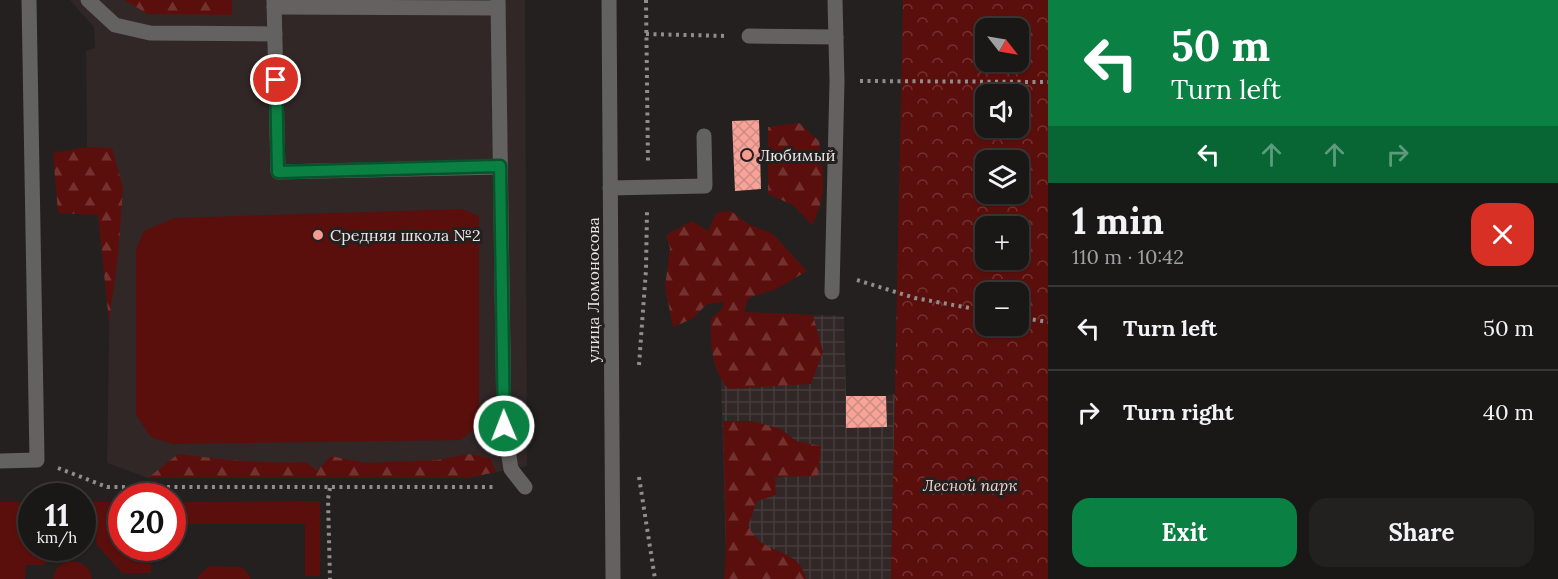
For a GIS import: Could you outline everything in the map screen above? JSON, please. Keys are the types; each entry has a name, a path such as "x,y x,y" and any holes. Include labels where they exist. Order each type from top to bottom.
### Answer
{"street":[{"path":"0,461 37,460 29,0 14,0"},
{"path":"88,0 115,25 150,33 275,33"},
{"name":"улица Ломоносова","path":"609,0 614,579"},
{"path":"832,292 837,81 835,0"},
{"path":"500,166 278,172 274,4 498,4 504,426 512,469 525,487"},
{"path":"748,36 836,37"},
{"path":"610,188 705,186 704,136"}],"path":[{"path":"639,365 646,270 648,188 646,0"},
{"path":"646,33 748,36"},
{"path":"837,81 1048,82"},
{"path":"833,273 915,298 975,309"},
{"path":"1029,318 1048,322"},
{"path":"37,460 107,487 525,487"},
{"path":"638,469 655,579"},
{"path":"330,488 328,499 330,579"}],"shaded area":[{"name":"Средняя школа №2","path":"70,0 525,0 527,466 467,478 148,478 107,463 112,149 87,147 86,51 95,48 94,27"},
{"path":"719,312 844,316 846,396 895,394 891,579 788,579 726,551"}],"green space":[{"path":"124,0 232,0 232,15 148,14"},
{"name":"Лесной парк","path":"903,0 1048,0 1048,579 891,579"},
{"path":"799,123 819,141 822,163 823,194 812,225 793,205 768,194 768,127"},
{"path":"87,147 112,148 123,188 118,257 109,322 98,215 58,213 53,153"},
{"path":"462,209 479,216 479,425 461,440 172,444 151,437 136,415 136,249 144,231 174,218"},
{"path":"731,211 748,224 773,234 807,271 776,289 748,298 744,312 813,315 823,352 811,384 729,389 718,374 711,337 711,318 719,312 725,302 707,304 692,319 673,327 665,287 670,248 666,235 692,221 708,231 716,213"},
{"path":"723,421 752,421 781,429 796,441 821,446 818,476 775,477 776,495 757,501 748,526 761,543 795,560 800,565 806,579 724,579 726,551"},
{"path":"178,454 242,461 306,462 317,471 331,456 366,463 437,460 469,454 490,458 496,472 467,478 148,478"},
{"path":"320,501 320,576 305,576 305,524 186,524 186,502"},
{"path":"0,502 18,502 18,561 47,561 43,565 26,565 25,579 0,579"},
{"path":"96,502 108,502 108,557 96,544"},
{"path":"72,561 86,566 92,579 53,579 59,566"},
{"path":"111,561 151,561 151,573 122,573"},
{"path":"209,566 242,567 250,579 198,579 198,576"}],"building":[{"name":"Любимый","path":"759,120 761,189 735,191 732,121"},
{"path":"846,396 886,396 887,427 846,428"}],"place":[{"name":"Любимый","path":"747,155"},
{"name":"Средняя школа №2","path":"318,235"}],"route":[{"path":"276,80 278,172 500,166 504,426"}]}
